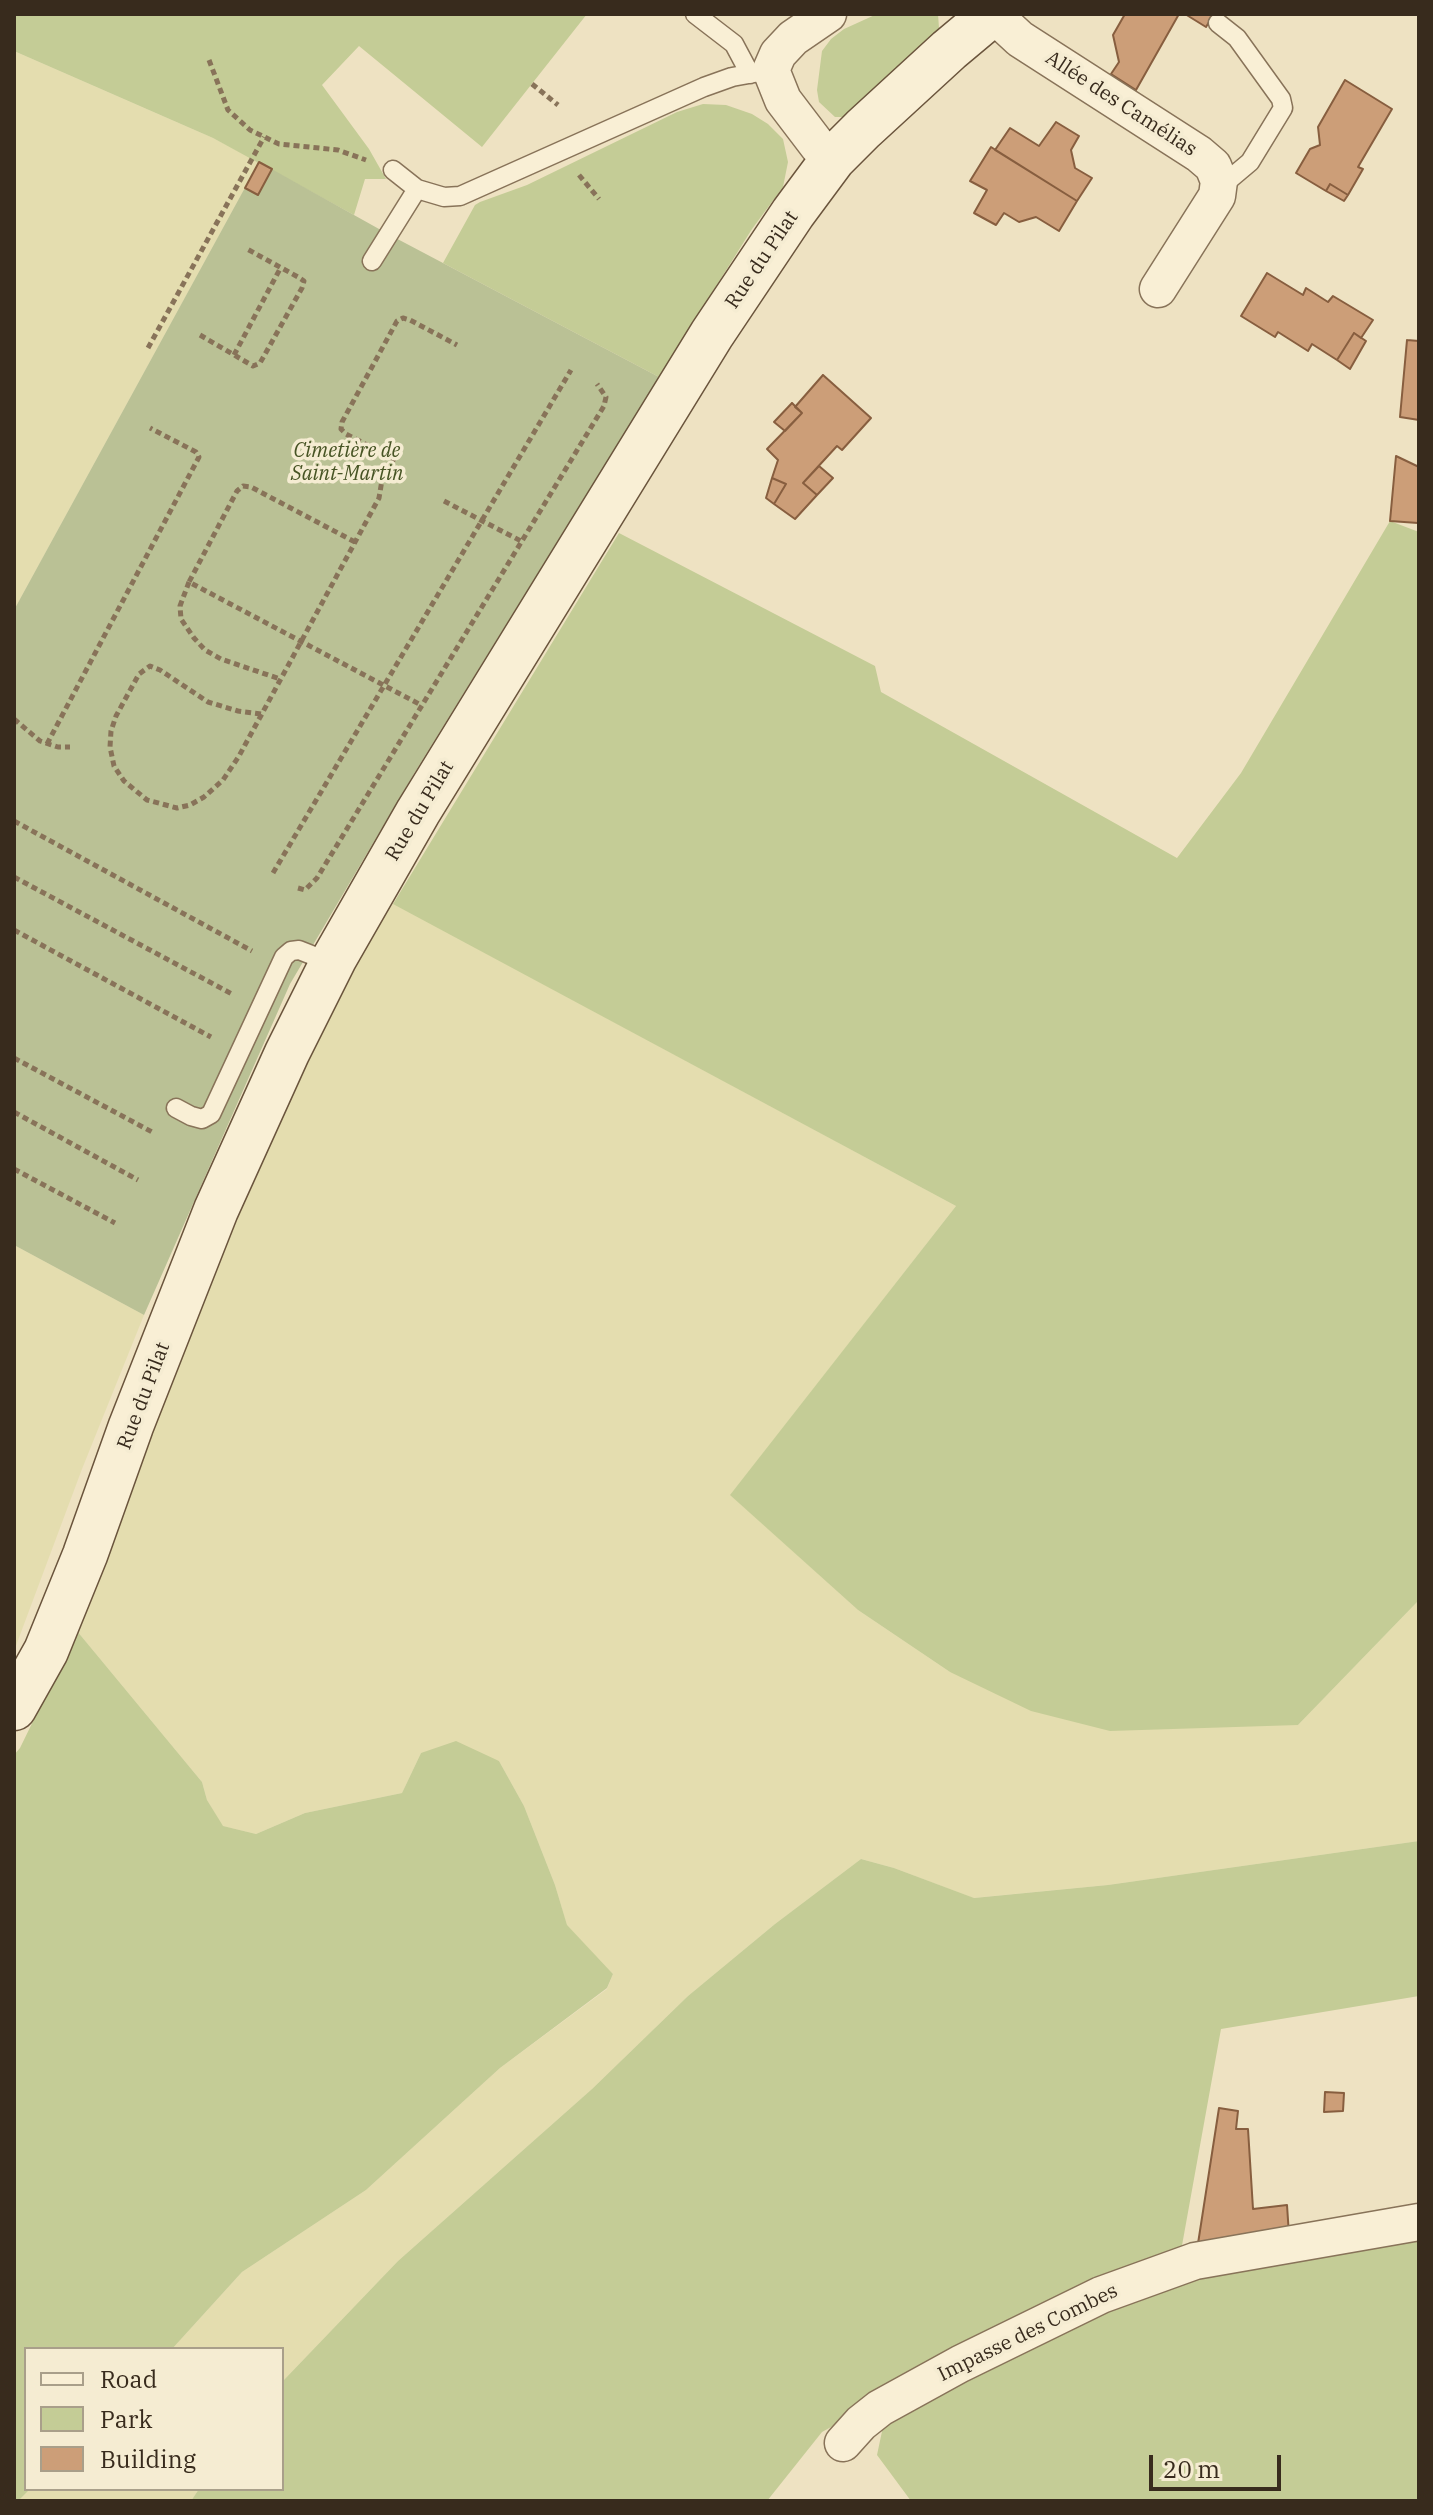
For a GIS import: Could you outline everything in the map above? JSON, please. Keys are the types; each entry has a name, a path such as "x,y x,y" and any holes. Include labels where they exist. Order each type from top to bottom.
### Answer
{"main road":[{"name":"Rue du Pilat","path":"14,1708 46,1651 80,1569 131,1426 216,1210 287,1053 332,963 418,812 712,334 793,213 833,159 992,14"}],"street":[{"path":"828,14 793,38 761,72 776,86 818,146 833,159"},
{"name":"Allée des Camélias","path":"992,14 1020,39 1199,154 1213,166 1219,181"},
{"path":"1158,289 1217,196 1219,181"},
{"name":"Impasse des Combes","path":"843,2443 880,2408 960,2364 1101,2295 1195,2261 1419,2222"}],"lane":[{"path":"393,170 417,189 444,197 460,196 704,87 761,72 734,44 695,14"},
{"path":"1218,23 1237,38 1281,99 1283,108 1250,162 1231,178 1219,181"},
{"path":"372,261 417,189"},
{"path":"176,1108 202,1119 211,1114 284,957 291,951 299,950 332,963"}],"path":[{"path":"209,60 228,110 250,130 279,144 338,150 393,170"},
{"path":"532,84 558,105"},
{"path":"148,348 264,137"},
{"path":"200,335 253,366 260,363 302,288 304,281 247,249"},
{"path":"234,355 281,267"},
{"path":"396,460 346,434 341,429 342,422 397,321 403,318 410,320 457,345"},
{"path":"273,873 571,370"},
{"path":"298,888 305,890 311,886 604,406 606,397 597,384"},
{"path":"47,744 199,457 196,452 150,428"},
{"path":"261,714 208,702 150,666 139,674 116,716 110,747 114,766 124,781 147,800 177,808 204,797 223,780 239,756 379,498 382,480"},
{"path":"280,679 221,659 205,650 181,619 180,606 189,582 237,491 243,486 251,487 355,542"},
{"path":"444,501 521,541"},
{"path":"189,582 421,705"},
{"path":"14,719 30,735 47,744 70,747"},
{"path":"14,821 253,952"},
{"path":"14,877 232,994"},
{"path":"14,930 211,1037"},
{"path":"14,1058 161,1136"},
{"path":"14,1112 138,1180"},
{"path":"14,1169 115,1223"}],"shaded area":[{"path":"14,51 213,138 259,162 14,610"},
{"path":"393,903 956,1206 731,1495 858,1610 950,1672 1298,1725 1419,1600 1419,1841 1108,1885 973,1898 861,1859 775,1924 688,1996 592,2089 398,2261 284,2380 284,2347 174,2347 242,2272 366,2190 500,2068 607,1989 613,1974 567,1926 555,1885 524,1806 499,1761 421,1753 402,1793 305,1813 256,1834 222,1826 207,1800 202,1782 77,1631 229,1224 309,1045"},
{"path":"14,1245 144,1315 14,1651"},
{"path":"28,2491 198,2491 191,2501 18,2501"}],"green space":[{"path":"14,14 587,14 482,147 359,46 322,85 369,149 386,179 365,179 354,215 213,138 14,51"},
{"path":"877,14 938,14 939,28 930,41 851,112 835,117 819,102 817,90 822,51 844,29"},
{"path":"703,104 726,105 752,114 768,124 783,139 788,162 783,187 752,229 659,377 443,263 475,205 527,185 677,112"},
{"name":"Cimetière de Saint-Martin","path":"259,162 659,377 415,772 290,984 144,1315 14,1245 14,610"},
{"path":"1390,521 1419,532 1419,1600 1298,1725 1110,1731 1031,1711 950,1672 858,1610 730,1495 956,1206 393,904 619,533 875,666 881,692 1177,858 1241,773"},
{"path":"77,1631 202,1782 207,1800 223,1826 256,1834 305,1813 402,1793 421,1753 456,1741 499,1761 524,1806 567,1925 613,1974 607,1988 500,2068 366,2190 242,2272 174,2347 24,2347 24,2491 28,2491 14,2501 14,1755"},
{"path":"1419,1841 1419,1996 1221,2029 1181,2251 1048,2308 822,2432 767,2501 191,2501 198,2491 284,2491 284,2380 398,2261 592,2089 688,1996 775,1924 861,1859 974,1898 1108,1885"},
{"path":"1419,2235 1419,2501 911,2501 877,2455 884,2422 958,2376 1198,2271"}],"building":[{"path":"1125,14 1179,14 1136,90 1111,74 1119,62 1113,35"},
{"path":"1185,14 1214,14 1206,27"},
{"path":"1345,80 1392,109 1358,167 1363,169 1348,195 1330,184 1326,191 1296,173 1310,149 1320,145 1318,127"},
{"path":"1056,122 1079,136 1071,150 1075,168 1092,178 1077,201 995,150 1010,128 1039,146"},
{"path":"991,147 1077,201 1059,231 1036,217 1019,222 1004,213 996,225 974,213 987,190 970,181"},
{"path":"259,162 272,169 258,195 245,188"},
{"path":"1330,184 1348,195 1344,201 1326,191"},
{"path":"1267,273 1303,295 1306,288 1328,302 1333,296 1373,320 1361,338 1354,333 1337,360 1312,344 1308,351 1278,332 1275,337 1241,316"},
{"path":"1354,333 1366,341 1350,369 1337,360"},
{"path":"1407,340 1419,341 1419,420 1400,417"},
{"path":"823,375 871,418 842,450 837,446 803,483 817,495 795,519 774,504 786,484 772,478 778,460 767,449 802,413 795,407"},
{"path":"792,403 802,413 785,431 774,422"},
{"path":"1396,456 1419,467 1418,523 1390,521"},
{"path":"819,466 833,478 817,495 803,483"},
{"path":"772,478 786,484 774,504 766,498"},
{"path":"1325,2092 1344,2093 1343,2111 1324,2112"},
{"path":"1219,2108 1238,2111 1236,2129 1248,2129 1253,2209 1287,2205 1289,2235 1197,2250"}]}
